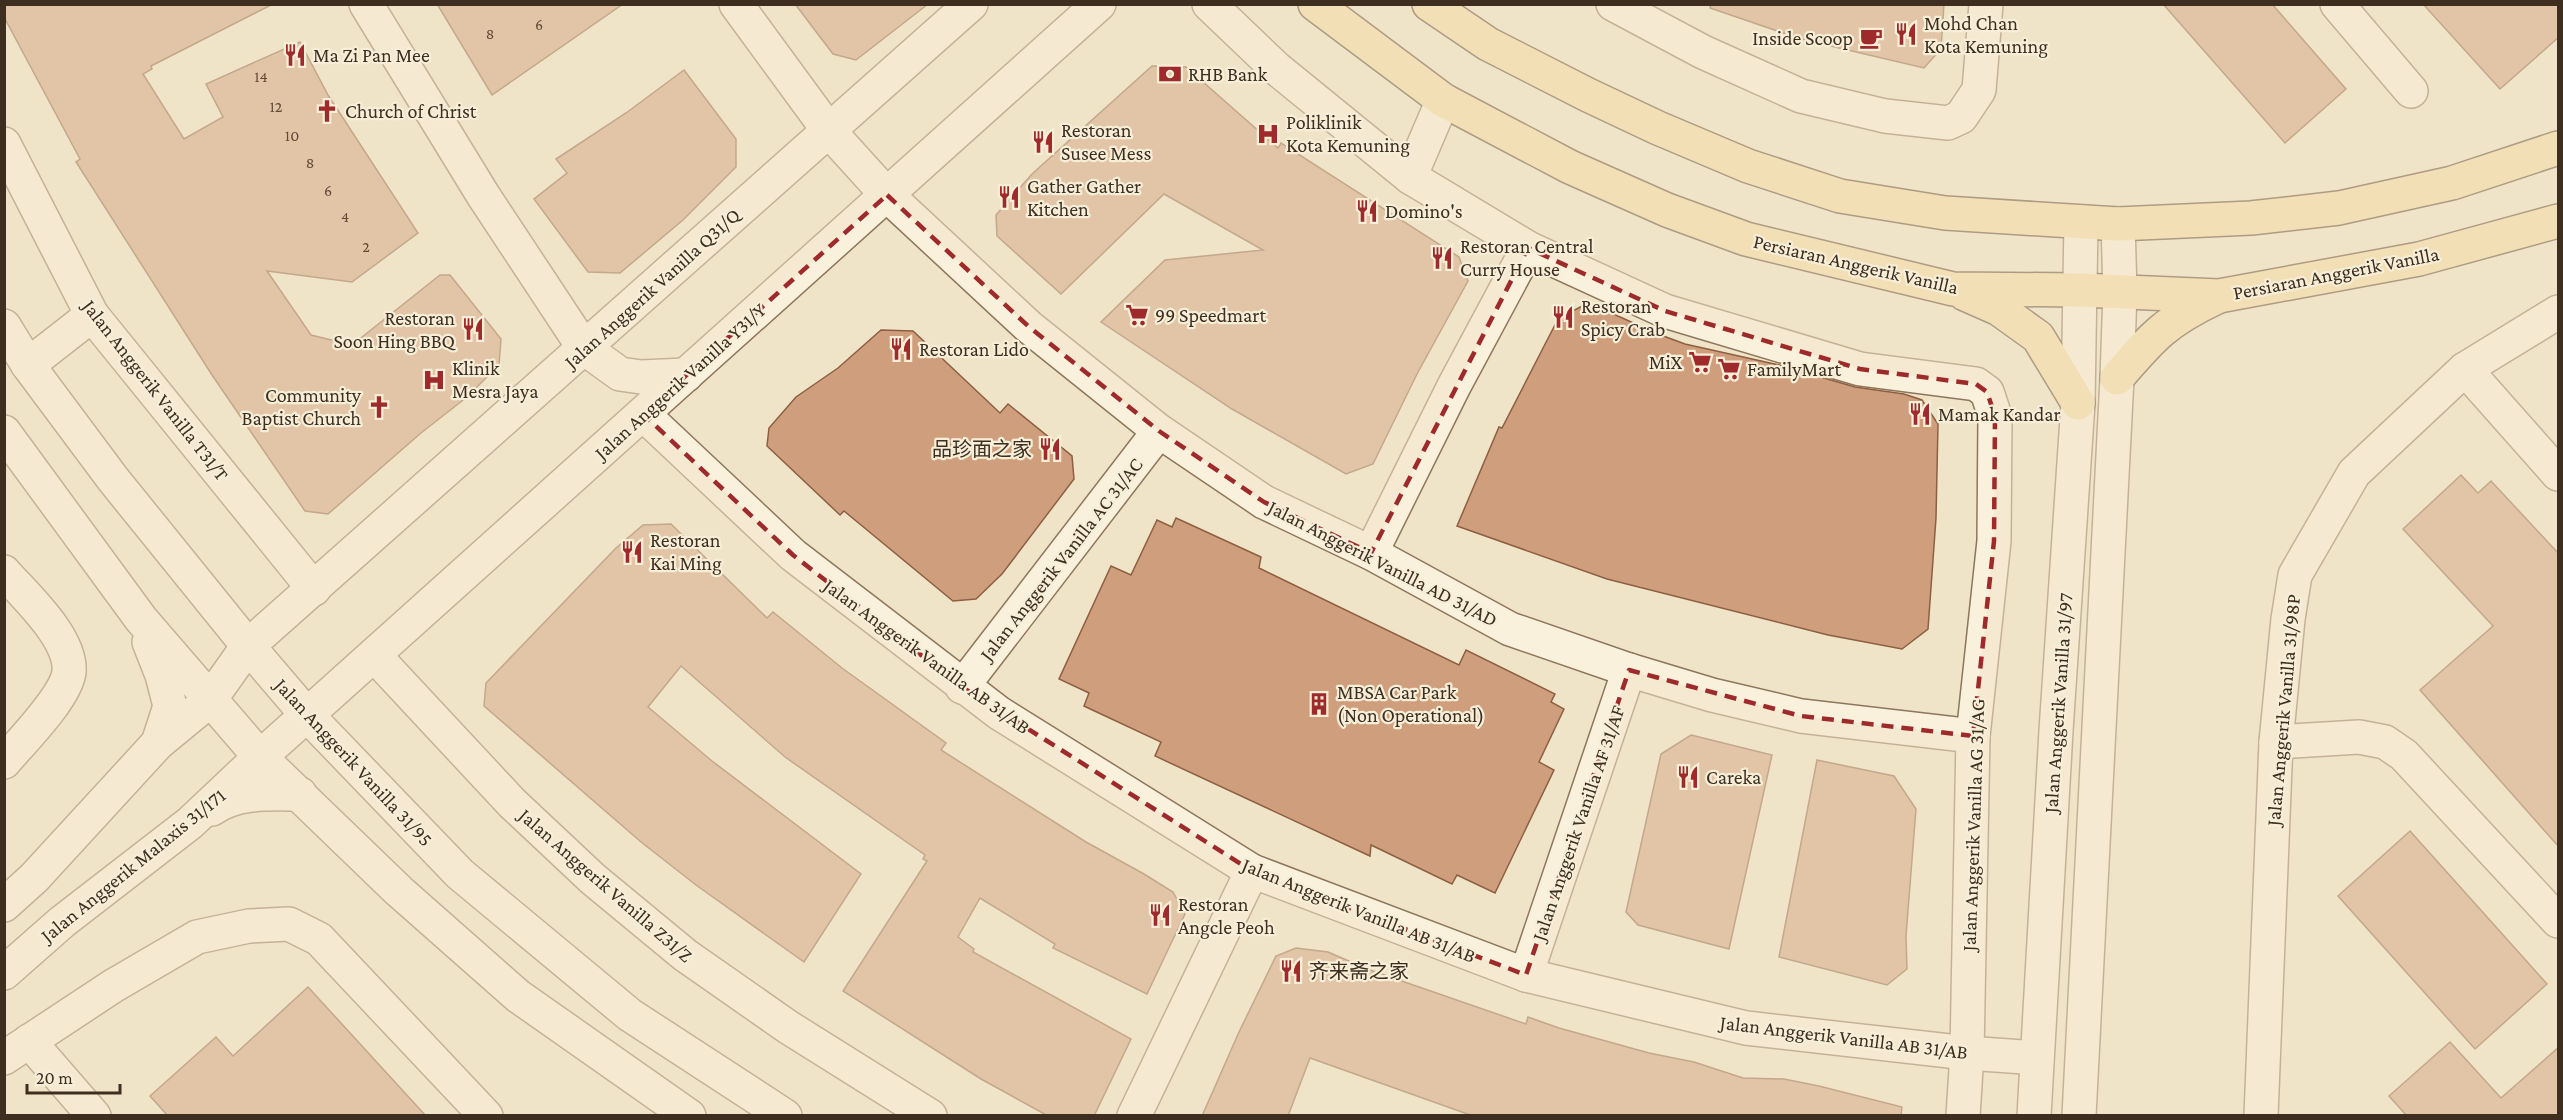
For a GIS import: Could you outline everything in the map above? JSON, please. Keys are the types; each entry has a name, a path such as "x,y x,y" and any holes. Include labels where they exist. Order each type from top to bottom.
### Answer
{"main road":[{"name":"Persiaran Anggerik Vanilla","path":"1315,4 1443,100 1570,167 1667,210 1746,239 1953,289 2080,290 2218,296 2420,259 2559,221"},
{"path":"1429,4 1488,44 1588,95 1658,128 1758,169 1840,196 1945,213 2118,224 2251,218 2338,208 2452,183 2559,148"},
{"path":"1953,289 1999,309 2038,337 2078,403"},
{"path":"2118,378 2159,330 2190,310 2218,296"}],"street":[{"path":"366,4 483,195 584,348 620,374 641,377 686,375"},
{"name":"Jalan Anggerik Vanilla AD 31/AD","path":"735,4 829,130 887,195 1028,326 1159,431 1264,502 1371,554 1510,629 1629,670 1712,695 1801,716 1973,736"},
{"name":"Jalan Anggerik Vanilla Q31/Q","path":"209,701 248,646 971,4"},
{"name":"Jalan Anggerik Vanilla Y31/Y","path":"260,757 1099,4"},
{"path":"1209,4 1276,68 1410,177 1528,249 1454,386 1371,554"},
{"path":"1613,4 1703,52 1801,96 1885,116 1948,123 1961,117 1979,90 1986,4"},
{"path":"2337,4 2410,91"},
{"path":"1410,177 1443,100"},
{"name":"Jalan Anggerik Vanilla T31/T","path":"4,144 92,315 314,589"},
{"name":"Jalan Anggerik Vanilla 31/97","path":"2034,1116 2078,403 2081,222"},
{"name":"Jalan Anggerik Vanilla 31/97","path":"2079,1116 2118,378 2120,292 2118,224"},
{"name":"Jalan Anggerik Vanilla AG 31/AG","path":"1528,249 1665,311 1860,369 1976,384 1987,392 1995,416 1995,541 1973,736 1967,1053 1963,1116"},
{"name":"Jalan Anggerik Vanilla 31/98P","path":"2260,1116 2276,742 2288,619 2295,575 2354,473 2465,369 2559,312"},
{"path":"28,365 92,315"},
{"name":"Jalan Anggerik Vanilla 31/95","path":"4,326 28,365 113,479 248,646 307,715 460,874 630,1015 785,1116"},
{"path":"2465,369 2559,474"},
{"name":"Jalan Anggerik Vanilla AB 31/AB","path":"643,414 793,555 962,687 999,713 1252,871 1526,975 1746,1028 1967,1053 2037,1058"},
{"name":"Jalan Anggerik Vanilla AC 31/AC","path":"962,687 1159,431"},
{"path":"4,432 141,619 209,701 260,757 399,891 518,996 688,1116"},
{"path":"4,572 53,628 64,648 69,672 59,697 4,762"},
{"path":"141,619 162,675 170,706 158,743"},
{"name":"Jalan Anggerik Vanilla Z31/Z","path":"374,655 512,803 621,902 685,955 788,1027 930,1116"},
{"name":"Jalan Anggerik Vanilla AF 31/AF","path":"1526,975 1629,670"},
{"path":"4,905 34,878 158,743 209,701"},
{"path":"2276,742 2359,737 2385,742 2404,755 2559,921"},
{"name":"Jalan Anggerik Malaxis 31/171","path":"4,973 62,922 190,823 260,757"},
{"path":"190,823 226,799 246,795 300,794"},
{"path":"1134,1116 1252,871"},
{"path":"94,1116 17,1050 113,986 196,937 249,926 289,924 319,939 486,1116"}],"highlighted area":[{"path":"887,195 1028,326 1159,431 1264,502 1371,553 1528,248 1665,311 1860,369 1976,384 1987,392 1995,416 1994,541 1973,736 1801,716 1629,670 1526,975 1252,871 962,687 793,555 643,414"}],"building":[{"path":"4,4 273,4 151,66 152,69 143,74 184,139 223,117 206,84 300,42 328,95 418,233 352,282 267,271 311,335 352,345 440,275 450,275 501,339 499,365 467,397 421,433 328,514 305,511 212,375 76,162 80,159 4,17"},
{"path":"437,4 623,4 492,95"},
{"path":"795,4 928,4 856,60 833,54"},
{"path":"1711,4 1944,4 1941,49 1924,68 1801,39 1710,8"},
{"path":"2163,4 2272,4 2346,89 2285,143"},
{"path":"2423,4 2559,4 2559,37 2500,89"},
{"path":"1152,66 1186,67 1278,148 1281,143 1459,257 1468,281 1417,374 1373,464 1346,474 1232,409 1101,322 1165,260 1263,250 1164,194 1061,294 997,236 996,215 1032,174"},
{"path":"684,70 736,139 736,167 683,220 620,273 588,272 534,199 567,173 556,159 626,113"},
{"path":"1582,306 1600,308 1685,344 1779,365 1855,387 1904,394 1922,400 1938,424 1936,518 1928,629 1902,649 1828,635 1607,579 1457,526 1499,427 1502,428 1558,319"},
{"path":"881,330 913,331 1000,413 1008,404 1072,456 1074,479 1002,574 976,599 953,601 844,511 840,515 767,446 769,428 796,397 838,368"},
{"path":"2461,475 2478,493 2491,481 2559,554 2559,847 2420,690 2493,626 2403,529"},
{"name":"MBSA Car Park (Non Operational)","path":"1176,518 1261,557 1259,568 1459,665 1466,650 1555,694 1551,702 1564,709 1539,762 1554,770 1495,893 1457,875 1452,884 1371,845 1370,856 1155,756 1161,742 1084,706 1089,693 1059,679 1111,566 1131,575 1157,520 1172,527"},
{"path":"671,524 767,618 773,612 842,668 946,743 941,750 1086,842 1173,892 1185,914 1147,994 1053,948 1055,944 980,898 958,937 974,949 973,952 1131,1039 1094,1116 1048,1116 981,1079 843,991 927,861 923,859 925,855 785,757 681,666 648,707 712,761 861,874 804,962 696,885 641,842 484,706 486,683 616,548 643,525"},
{"path":"1691,735 1772,755 1729,949 1638,925 1626,912 1661,754"},
{"path":"1817,760 1894,776 1916,809 1906,936 1907,969 1887,985 1779,957"},
{"path":"2410,831 2547,984 2475,1049 2338,896"},
{"path":"1296,948 1328,952 1370,970 1526,1024 1528,1017 1559,1028 1649,1053 1694,1062 1743,1078 1784,1079 1819,1086 1902,1107 1901,1116 1473,1116 1310,1058 1288,1116 1202,1116 1276,956"},
{"path":"308,987 426,1116 168,1116 150,1096 216,1037 233,1056"},
{"path":"2450,1042 2501,1098 2559,1047 2559,1116 2407,1116 2389,1096"}],"place":[{"name":"Mohd Chan Kota Kemuning","path":"1906,34"},
{"name":"Inside Scoop","path":"1871,38"},
{"name":"Ma Zi Pan Mee","path":"295,55"},
{"name":"RHB Bank","path":"1170,74"},
{"name":"Church of Christ","path":"327,111"},
{"name":"Poliklinik Kota Kemuning","path":"1268,134"},
{"name":"Restoran Susee Mess","path":"1043,142"},
{"name":"Gather Gather Kitchen","path":"1009,197"},
{"name":"Domino's","path":"1367,211"},
{"name":"Restoran Central Curry House","path":"1442,258"},
{"name":"99 Speedmart","path":"1137,315"},
{"name":"Restoran Spicy Crab","path":"1563,317"},
{"name":"Restoran Soon Hing BBQ","path":"473,329"},
{"name":"Restoran Lido","path":"901,349"},
{"name":"MiX","path":"1700,362"},
{"name":"FamilyMart","path":"1729,369"},
{"name":"Klinik Mesra Jaya","path":"434,380"},
{"name":"Community Baptist Church","path":"379,407"},
{"name":"Mamak Kandar","path":"1920,414"},
{"name":"品珍面之家","path":"1050,449"},
{"name":"Restoran Kai Ming","path":"632,552"},
{"name":"MBSA Car Park (Non Operational)","path":"1319,704"},
{"name":"Careka","path":"1688,777"},
{"name":"Restoran Angcle Peoh","path":"1160,915"},
{"name":"齐来斋之家","path":"1291,971"}]}
